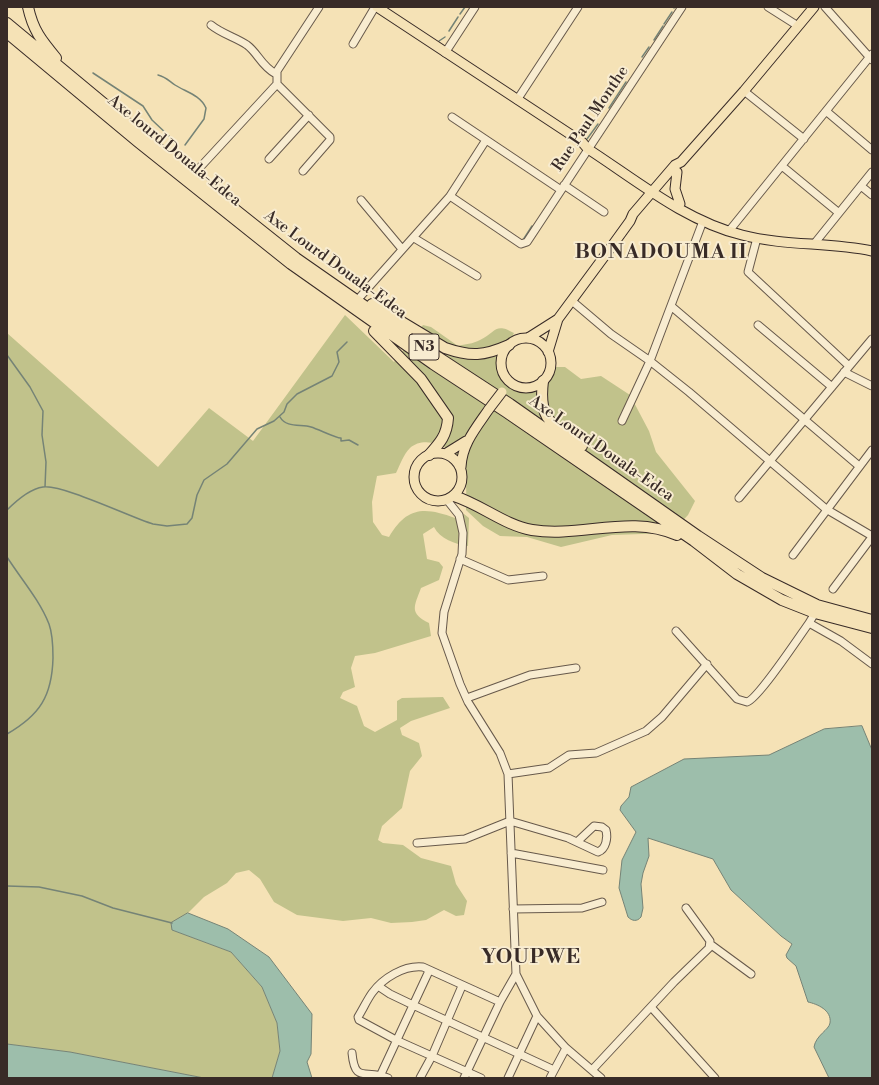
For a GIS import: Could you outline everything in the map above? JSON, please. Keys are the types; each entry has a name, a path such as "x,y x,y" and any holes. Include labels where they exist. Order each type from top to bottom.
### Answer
{"highway":[{"path":"28,7 37,34 80,84"},
{"name":"Axe Lourd Douala-Edea","path":"7,23 192,176 338,292 650,501 740,565 787,592 817,605 872,620"},
{"name":"Axe lourd Douala-Edea","path":"7,33 248,231 338,292 433,364 506,412 694,542 737,574 782,600 815,613 872,628"},
{"path":"7,41 36,58"},
{"path":"338,292 360,297 445,348 458,352 481,355 508,345"},
{"path":"338,292 384,338 421,379 443,408 448,418 447,430 443,438 429,455"},
{"path":"543,381 542,408 548,419 557,428 610,466 650,501"},
{"path":"451,498 467,501 515,526 531,530 566,531 617,526 641,526 672,532 694,542"}],"main road":[{"path":"376,7 587,146 680,204 686,211"},
{"path":"680,204 675,189 677,172 681,162 744,91 814,7"},
{"path":"587,146 636,180 657,190 686,211 703,221 728,231 757,238 872,251"},
{"path":"630,221 636,218 675,165 681,162"},
{"path":"636,209 677,172"},
{"path":"502,392 502,354 508,345 516,340 528,338 558,319 572,301 630,221 636,209 640,194 636,180"},
{"path":"503,374 508,380 518,386 527,388 536,386 543,381 550,367 548,352 558,319"},
{"path":"528,338 543,345 548,352"},
{"path":"466,442 445,454 429,455 417,466 414,474 414,482 423,496 439,502 451,498 462,486 463,473 461,458 466,442 502,392 518,386"},
{"path":"445,454 454,459 461,467"}],"street":[{"path":"303,171 330,140 330,137 277,84 276,74 319,7"},
{"path":"353,44 376,7"},
{"path":"445,53 475,7"},
{"path":"517,100 578,7"},
{"name":"Rue Paul Monthe","path":"450,196 521,244 530,240 587,146 682,7"},
{"path":"768,7 798,26"},
{"path":"728,231 871,57 825,7"},
{"path":"211,25 220,32 247,45 263,64 276,74"},
{"path":"192,176 277,84"},
{"path":"744,91 804,139"},
{"path":"826,111 872,150"},
{"path":"269,159 309,115"},
{"path":"452,117 562,188 604,212"},
{"path":"360,297 450,196 486,140"},
{"path":"782,166 839,213"},
{"path":"814,244 872,172"},
{"path":"861,186 872,195"},
{"path":"361,200 402,249"},
{"path":"622,421 650,361 703,221"},
{"path":"414,238 476,276"},
{"path":"757,238 748,272 849,366"},
{"path":"572,301 612,334 650,361 826,509 872,537 833,589"},
{"path":"671,306 860,466"},
{"path":"758,326 832,386"},
{"path":"739,498 872,339"},
{"path":"844,372 872,386"},
{"path":"793,555 826,509 872,450"},
{"path":"451,498 462,525 462,554 444,612 442,633 447,652 467,698 500,753 508,774 516,974 526,997 537,1016 566,1048 601,1078"},
{"path":"460,559 508,580 543,576"},
{"path":"676,631 737,699 743,702 751,701 815,613"},
{"path":"809,623 841,640 872,664"},
{"path":"508,774 549,768 569,755 596,753 646,731 662,717 707,664"},
{"path":"467,698 530,674 576,668"},
{"path":"417,843 465,839 510,821 577,842"},
{"path":"511,853 603,870"},
{"path":"513,909 582,908 602,902"},
{"path":"592,1070 674,982 710,948 710,941 686,908"},
{"path":"710,944 751,974"},
{"path":"481,1078 466,1075 432,1056 396,1040 358,1019 371,994 378,986 402,970 410,967 422,967 500,1002"},
{"path":"381,1074 429,971"},
{"path":"466,1075 500,1002 516,974"},
{"path":"378,986 413,1006 447,1020 554,1070"},
{"path":"420,1078 432,1056 462,986"},
{"path":"650,1007 715,1078"},
{"path":"508,1078 537,1016"},
{"path":"550,1078 566,1048"},
{"path":"352,1053 353,1065 357,1074 363,1076 381,1074 388,1078"}],"green space":[{"path":"345,315 394,362 423,325 431,327 458,346 477,341 496,329 503,328 514,333 504,350 501,361 502,371 507,379 514,384 522,387 539,383 546,377 551,367 565,367 581,379 601,376 630,395 649,431 656,452 695,501 688,515 671,533 612,535 561,547 527,537 500,536 483,526 466,510 465,472 461,461 457,456 445,447 430,442 416,444 410,448 396,473 377,476 372,502 373,522 382,535 389,537 403,519 410,514 426,511 444,514 455,518 464,514 469,518 468,546 458,544 444,538 434,527 423,534 427,559 439,562 443,567 439,580 421,588 415,605 418,616 429,623 431,636 375,653 355,656 351,668 355,687 343,692 340,698 357,706 364,726 375,732 397,720 397,701 402,698 443,697 450,708 411,721 400,728 402,735 419,743 422,756 410,771 402,808 382,826 378,840 383,843 403,845 421,858 451,866 456,884 467,901 464,915 456,916 444,910 426,920 391,923 371,918 343,921 297,915 274,902 260,879 249,870 236,873 227,883 204,897 188,913 172,923 172,930 231,952 262,987 277,1023 280,1051 272,1078 204,1078 70,1052 7,1044 7,333 158,467 209,408 253,441"}],"shaded area":[{"path":"862,726 872,750 872,1078 829,1078 814,1047 817,1039 829,1026 830,1018 823,1008 808,1002 796,966 787,958 786,955 792,944 781,936 731,890 713,859 648,838 649,856 641,884 643,908 641,917 638,920 634,920 628,917 619,888 622,860 636,832 620,810 621,806 629,797 631,787 684,759 769,755 824,729"},
{"path":"188,913 228,929 269,957 312,1014 311,1054 307,1062 312,1078 272,1078 280,1051 277,1023 262,987 231,952 172,930 171,923"},
{"path":"7,1044 70,1052 204,1078 7,1078"}],"waterway":[{"path":"460,14 465,7"},
{"path":"664,24 672,12"},
{"path":"449,31 458,17"},
{"path":"654,40 663,26"},
{"path":"439,41 445,37"},
{"path":"642,57 649,47"},
{"path":"93,73 143,106 152,120 169,136"},
{"path":"158,75 192,94 200,100 206,108 204,119 185,145"},
{"path":"609,108 626,82"},
{"path":"587,139 598,124"},
{"path":"523,240 532,226"},
{"path":"7,510 19,499 33,490 43,487 52,487 153,524 167,526 187,524 192,518 197,495 204,480 227,464 257,429 274,421 284,412 287,404 297,394 332,376 339,362 337,352 347,342"},
{"path":"7,355 30,387 43,411 42,435 46,462 45,487"},
{"path":"280,417 286,423 311,427 341,438 341,441 349,440 358,445"},
{"path":"7,557 45,615 49,624 53,645 52,671 47,694 36,712 7,734"},
{"path":"7,886 39,887 82,896 113,908 172,923"}],"district":[{"name":"BONADOUMA II","path":"661,253"},
{"name":"YOUPWE","path":"531,958"}]}
